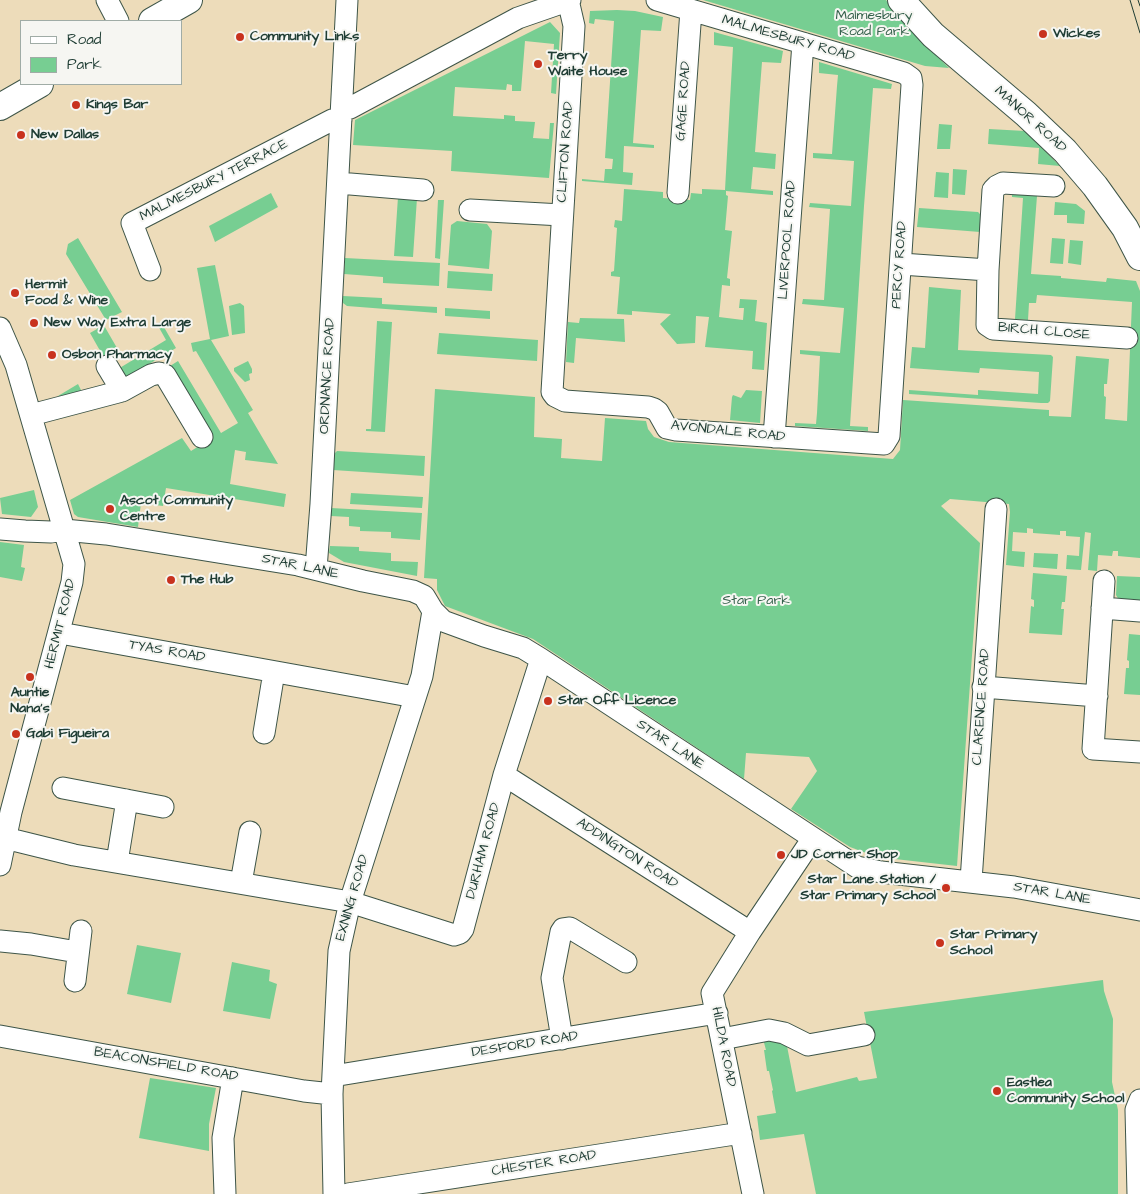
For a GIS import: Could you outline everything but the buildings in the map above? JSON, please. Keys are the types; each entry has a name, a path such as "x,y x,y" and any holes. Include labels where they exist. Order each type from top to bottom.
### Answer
{"main road":[{"path":"154,20 189,0"},
{"name":"MANOR ROAD","path":"901,0 933,35 1026,114 1065,151 1095,186 1125,228 1140,257"},
{"path":"0,107 38,85"}],"street":[{"path":"107,0 117,20"},
{"name":"ORDNANCE ROAD","path":"316,569 322,496 347,0"},
{"path":"342,114 518,18 569,0"},
{"name":"CLIFTON ROAD","path":"554,396 552,392 574,26 569,0"},
{"name":"MALMESBURY ROAD","path":"657,0 904,73 911,78 912,85"},
{"name":"GAGE ROAD","path":"678,193 691,10"},
{"name":"LIVERPOOL ROAD","path":"774,437 803,43"},
{"name":"PERCY ROAD","path":"884,444 889,436 912,85"},
{"name":"MALMESBURY TERRACE","path":"150,270 132,223 342,114"},
{"name":"BIRCH CLOSE","path":"1054,186 1003,183 996,186 993,190 987,325 993,329 1127,338"},
{"path":"338,184 423,190"},
{"name":"CLIFTON ROAD","path":"470,210 562,215"},
{"path":"900,264 988,270"},
{"name":"HERMIT ROAD","path":"0,328 16,365 74,564 60,633 5,838 0,865"},
{"path":"107,366 122,391"},
{"path":"31,415 122,391 151,375 159,373 165,376 202,437"},
{"name":"AVONDALE ROAD","path":"554,396 565,401 648,407 658,412 667,428 884,444"},
{"name":"CLARENCE ROAD","path":"971,881 983,687 986,528 996,508"},
{"name":"STAR LANE","path":"0,529 42,532 64,530 106,534 286,562 413,592 424,596 438,618 448,624 523,648 541,659 862,869 971,881 1086,899 1140,910"},
{"path":"1104,581 1094,749 1140,752"},
{"path":"1102,608 1140,611"},
{"name":"EXNING ROAD","path":"334,1194 332,1085 339,951 350,902 422,676 433,611"},
{"name":"TYAS ROAD","path":"60,633 415,697"},
{"name":"DURHAM ROAD","path":"350,902 454,935 460,933 463,929 504,774 541,659"},
{"path":"264,733 274,672"},
{"path":"983,687 1097,696"},
{"name":"ADDINGTON ROAD","path":"504,774 750,932"},
{"path":"63,788 163,807"},
{"path":"117,862 127,800"},
{"path":"241,883 250,832"},
{"path":"5,838 74,855 350,902"},
{"name":"HILDA ROAD","path":"753,1194 712,993 813,838"},
{"path":"562,1039 552,978 561,932 566,928 573,930 626,962"},
{"path":"74,981 81,931"},
{"path":"0,941 77,952"},
{"name":"DESFORD ROAD","path":"332,1085 562,1039 717,1013"},
{"path":"722,1039 769,1030 808,1044 864,1035"},
{"name":"BEACONSFIELD ROAD","path":"0,1036 311,1092 332,1085"},
{"path":"225,1194 224,1138 233,1078"},
{"path":"1138,1194 1136,1110 1140,1100"},
{"name":"CHESTER ROAD","path":"348,1194 741,1132"}],"green space":[{"name":"Malmesbury Road Park","path":"703,0 886,0 918,37 949,68 925,66"},
{"path":"590,11 635,11 663,17 661,31 641,30 633,143 654,145 654,148 624,146 623,172 633,173 632,185 582,181 582,179 604,181 605,169 612,169 613,159 605,158 614,21 595,19 594,24 589,23"},
{"path":"550,22 560,33 556,94 551,93 554,44 525,41 521,91 512,91 512,85 507,84 506,90 455,87 453,116 504,119 504,115 515,116 515,121 535,122 533,138 549,139 550,123 554,123 549,178 451,171 452,151 353,145 355,120"},
{"path":"714,32 783,51 781,63 762,62 755,152 776,154 775,169 753,167 751,189 773,191 773,195 726,191 728,196 725,230 732,231 727,278 730,279 730,286 722,285 719,317 743,320 744,308 739,308 740,299 757,300 755,321 767,323 764,370 752,369 753,351 705,347 709,317 696,316 695,343 677,344 660,324 671,314 632,311 632,315 617,314 620,277 611,276 611,272 614,271 617,228 614,227 615,220 622,221 624,189 663,192 663,198 690,200 691,193 702,194 702,189 725,190 733,47 714,45"},
{"path":"819,62 892,84 891,89 873,88 864,206 850,426 868,427 868,431 795,426 795,423 816,424 817,413 820,356 800,354 800,350 840,353 844,308 802,304 803,299 824,300 830,209 809,207 810,203 851,206 854,161 813,158 813,153 832,154 838,75 819,73"},
{"path":"939,124 952,125 950,149 937,149"},
{"path":"989,129 1025,131 1060,166 1038,164 1039,148 988,144"},
{"path":"953,169 967,170 965,195 952,194"},
{"path":"936,172 949,173 948,198 934,197"},
{"path":"271,193 278,207 215,242 209,226"},
{"name":"Star Park","path":"1012,194 1037,196 1031,274 1106,282 1107,278 1136,281 1140,291 1140,558 1118,556 1118,551 1113,551 1112,556 1098,555 1097,571 1088,570 1091,533 1085,532 1081,570 1066,569 1067,555 1079,556 1080,537 1066,536 1066,531 1060,531 1060,535 1033,533 1033,529 1027,528 1027,533 1013,532 1012,551 1025,552 1024,567 1006,565 1009,504 950,499 941,506 980,543 957,866 877,857 850,847 791,809 817,771 809,757 746,753 744,779 533,639 445,606 437,590 437,579 424,578 435,389 535,397 534,437 562,439 561,458 602,461 605,418 646,421 648,429 654,437 669,442 893,459 900,450 903,400 1049,410 1049,416 1071,417 1076,356 1109,359 1107,384 1104,384 1104,396 1106,397 1105,419 1127,421 1132,302 1037,295 1036,303 1029,303 1028,320 1015,319 1023,198 1012,197"},
{"path":"398,197 417,198 413,257 394,256"},
{"path":"438,200 444,200 440,259 435,258"},
{"path":"1055,202 1076,204 1085,211 1084,224 1067,223 1067,215 1054,215"},
{"path":"919,208 978,212 981,215 980,232 917,227"},
{"path":"457,221 487,224 492,231 489,269 448,265 451,225"},
{"path":"78,238 122,312 106,320 66,254 68,244"},
{"path":"1052,238 1065,239 1063,264 1050,263"},
{"path":"1070,240 1083,241 1081,265 1068,263"},
{"path":"345,258 440,263 439,286 383,283 383,277 344,274"},
{"path":"215,265 229,336 211,340 253,410 248,413 278,464 245,460 246,452 235,450 230,484 286,494 284,507 166,488 163,506 141,503 138,527 78,517 74,514 70,500 182,438 191,451 212,438 170,366 178,361 221,433 238,423 196,351 193,352 191,343 210,339 197,268"},
{"path":"448,271 493,274 492,291 447,288"},
{"path":"929,287 961,290 958,350 1051,355 1053,357 1050,401 1048,403 1041,403 909,394 909,390 978,395 978,390 1038,394 1039,372 980,368 979,373 910,368 912,347 925,348"},
{"path":"343,296 382,298 382,304 437,307 437,313 347,306 343,303"},
{"path":"240,303 244,306 245,333 232,335 229,306"},
{"path":"445,308 490,311 490,319 445,316"},
{"path":"580,318 624,319 625,342 576,338 574,363 566,362 568,322 579,323"},
{"path":"377,321 392,322 385,432 366,431 366,429 371,429"},
{"path":"102,322 117,348 103,356 90,333 97,329 96,325"},
{"path":"161,322 176,348 119,382 113,372 166,340 157,324"},
{"path":"439,333 538,340 537,361 437,354"},
{"path":"248,361 252,373 249,374 250,380 245,382 234,371 234,368"},
{"path":"78,384 82,392 59,398 58,396"},
{"path":"746,390 762,391 760,423 730,420 733,395 741,398"},
{"path":"337,451 425,456 424,476 333,470 334,454"},
{"path":"34,490 38,507 31,517 2,514 0,498"},
{"path":"351,493 423,497 422,508 350,504"},
{"path":"331,508 422,513 420,540 391,538 391,532 360,531 360,527 349,526 349,517 331,516"},
{"path":"0,542 24,545 21,567 25,568 22,581 0,577"},
{"path":"330,546 359,547 359,551 391,553 391,561 418,562 417,576 344,562 329,553"},
{"path":"1034,553 1058,554 1057,569 1033,567"},
{"path":"1033,573 1067,576 1065,602 1062,602 1061,609 1064,609 1062,635 1029,633 1031,606 1034,607 1034,600 1031,599"},
{"path":"1117,576 1140,577 1140,601 1119,600 1116,595"},
{"path":"1129,634 1140,635 1140,695 1124,694 1126,668 1129,668 1129,661 1127,660"},
{"path":"137,945 181,953 171,1003 127,994"},
{"path":"232,962 270,970 269,981 277,984 270,1019 223,1011"},
{"name":"Eastlea Community School","path":"1103,980 1104,991 1113,1019 1112,1082 1118,1110 1118,1194 816,1194 804,1134 760,1140 757,1116 776,1113 769,1071 767,1071 764,1050 766,1050 763,1039 786,1041 796,1092 857,1077 859,1081 877,1078 864,1012"},
{"path":"150,1078 216,1088 209,1124 209,1151 139,1138"}],"tram line":[{"path":"1130,0 1140,33"},
{"path":"1138,0 1140,6"}],"place":[{"name":"Wickes","path":"1043,34"},
{"name":"Community Links","path":"240,37"},
{"name":"Terry Waite House","path":"538,64"},
{"name":"Kings Bar","path":"76,105"},
{"name":"New Dallas","path":"21,135"},
{"name":"Hermit Food & Wine","path":"15,293"},
{"name":"New Way Extra Large","path":"34,323"},
{"name":"Osbon Pharmacy","path":"52,355"},
{"name":"Ascot Community Centre","path":"110,509"},
{"name":"The Hub","path":"171,580"},
{"name":"Auntie Nana's","path":"30,677"},
{"name":"Star Off Licence","path":"548,701"},
{"name":"Gabi Figueira","path":"16,734"},
{"name":"JD Corner Shop","path":"781,855"},
{"name":"Star Lane Station / Star Primary School","path":"946,888"},
{"name":"Star Primary School","path":"940,943"},
{"name":"Eastlea Community School","path":"997,1091"}]}
